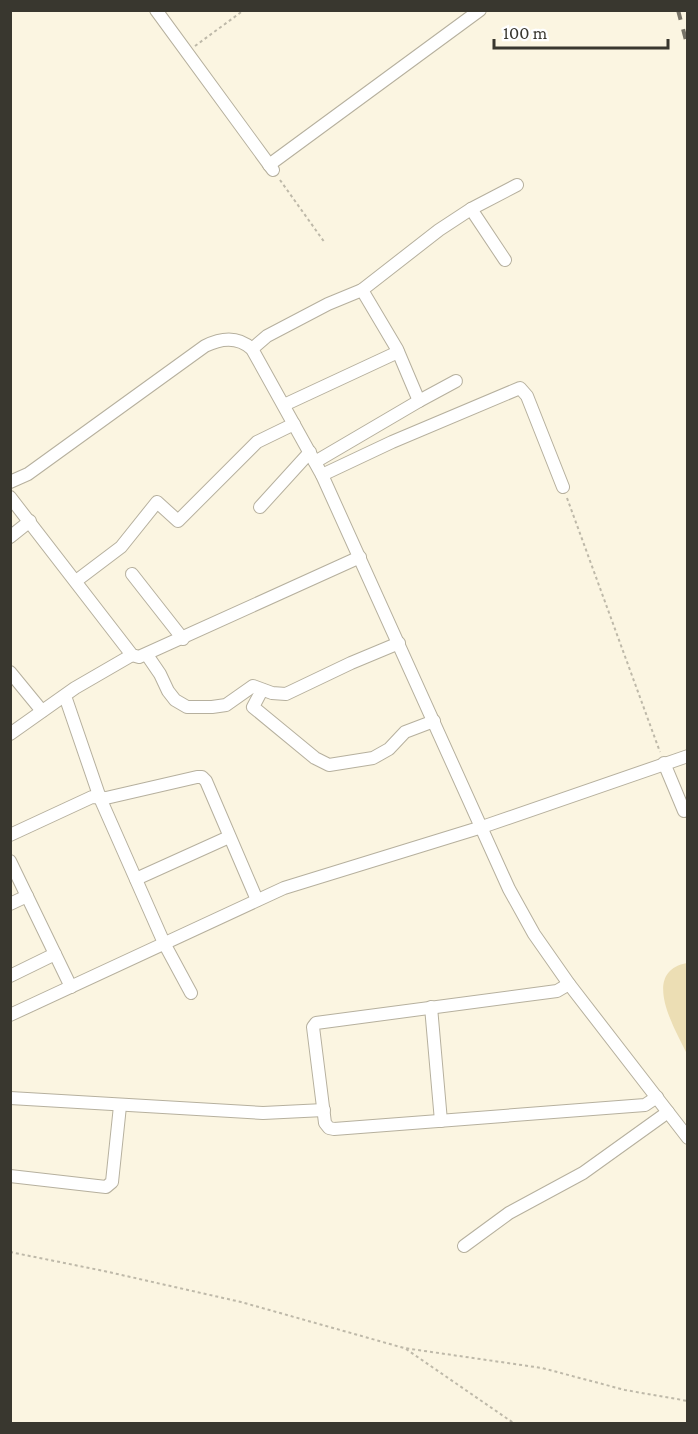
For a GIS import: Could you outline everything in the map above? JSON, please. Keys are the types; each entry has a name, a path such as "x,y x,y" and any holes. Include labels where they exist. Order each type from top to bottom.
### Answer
{"street":[{"path":"156,10 271,167 480,10"},
{"path":"252,349 267,336 328,303 362,290 439,230 471,209 517,184"},
{"path":"471,209 505,260"},
{"path":"362,290 398,352 419,401"},
{"path":"10,482 28,474 205,346 224,340 237,339 252,349 322,475 508,889 534,934 569,984 687,1138"},
{"path":"284,405 398,352"},
{"path":"260,507 313,457 456,381"},
{"path":"322,475 392,442 520,388 527,396 563,487"},
{"path":"76,580 121,547 157,502 178,521 257,442 294,424"},
{"path":"10,497 132,655 139,657 360,557"},
{"path":"10,537 30,521"},
{"path":"132,574 183,639"},
{"path":"147,655 175,700 187,707 212,707 226,705 253,686 272,693 286,694 399,643"},
{"path":"10,734 75,688 132,655"},
{"path":"10,672 42,711"},
{"path":"262,690 253,707 315,758 329,765 373,758 389,749 405,732 434,720"},
{"path":"65,696 100,798 164,943 191,993"},
{"path":"10,1015 284,888 482,827 687,756"},
{"path":"664,763 684,811"},
{"path":"10,835 92,797 100,798 202,777 206,781 257,900"},
{"path":"136,879 229,837"},
{"path":"10,861 71,987"},
{"path":"10,904 27,896"},
{"path":"10,976 55,954"},
{"path":"569,984 557,992 314,1024 325,1123 329,1128 334,1129 441,1121 645,1105 657,1097"},
{"path":"431,1007 441,1121"},
{"path":"10,1098 263,1113 324,1110"},
{"path":"10,1176 106,1187 112,1182 120,1106"},
{"path":"464,1246 509,1213 583,1173 668,1112"}],"path":[{"path":"187,52 244,10"},
{"path":"271,167 325,243"},
{"path":"563,487 664,763"},
{"path":"10,1252 242,1302 404,1348 542,1368 625,1390 687,1401"},
{"path":"404,1348 515,1424"}],"shaded area":[{"path":"688,963 687,1054 669,1017 663,989 665,978 673,968"}],"railway":[{"path":"678,10 688,48"}]}
